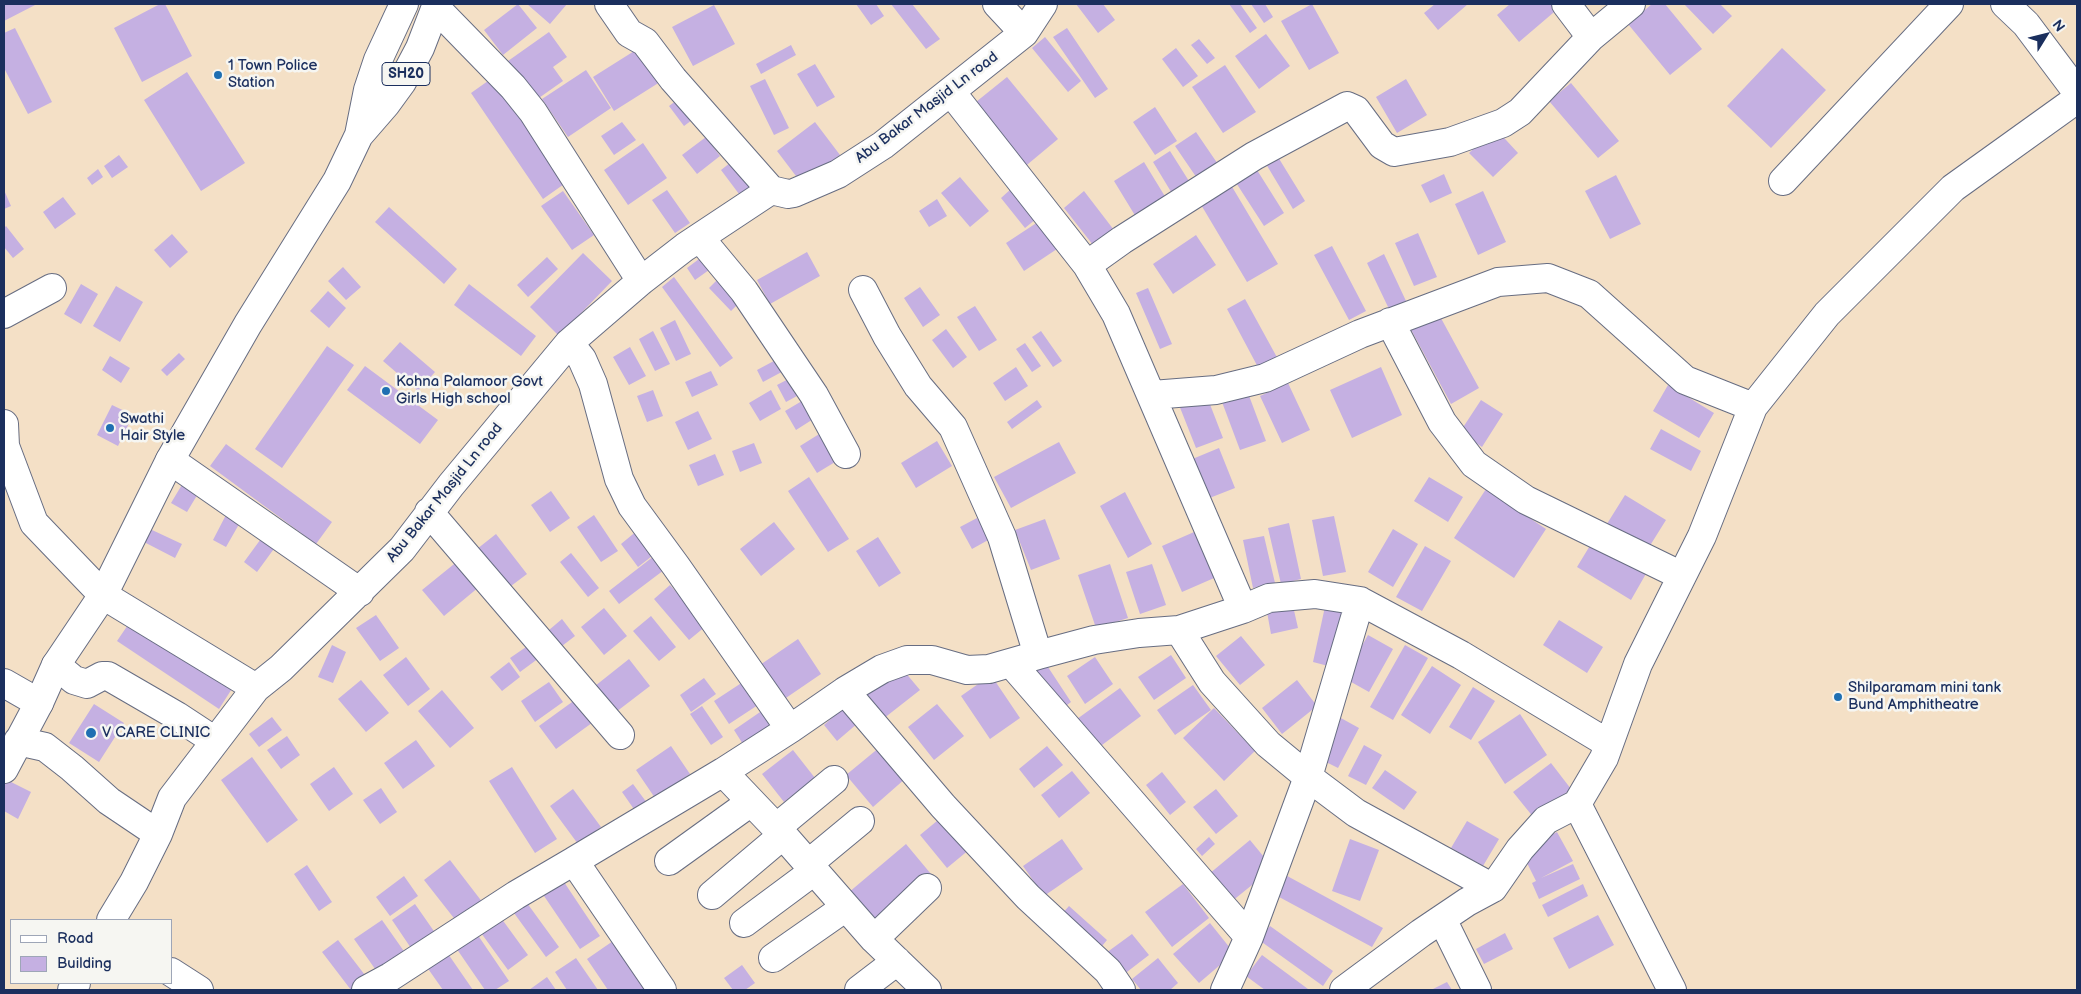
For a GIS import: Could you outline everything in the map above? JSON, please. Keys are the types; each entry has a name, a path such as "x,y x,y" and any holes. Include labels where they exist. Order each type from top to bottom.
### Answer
{"street":[{"name":"SH20","path":"359,135 368,90 378,60 404,4"},
{"path":"609,4 630,33 645,42 673,79 771,190"},
{"path":"997,4 1024,33"},
{"name":"Abu Bakar Masjid Ln road","path":"112,919 134,882 158,834 172,798 256,688 281,668 402,549 429,512 569,343 641,281 771,190 788,194 794,193 838,174 883,145 1024,33 1043,4"},
{"path":"1566,4 1591,37"},
{"path":"1087,265 1122,240 1254,156 1347,106 1356,110 1382,145 1394,152 1450,142 1503,123 1520,112 1532,101 1591,37 1631,4"},
{"path":"1784,181 1949,4"},
{"path":"2005,4 2026,24 2077,92"},
{"name":"SH20","path":"4,769 39,703 56,665 103,595 170,460 248,324 336,181 359,135 402,82 420,48 437,6"},
{"path":"437,6 513,87 533,112 641,281"},
{"path":"951,92 1087,265 1116,314 1243,608"},
{"path":"1344,990 1442,919 1467,902 1493,888 1520,849 1546,820 1577,804 1604,758 1638,664 1702,536 1753,406 1827,314 1953,188 2077,99"},
{"path":"700,238 744,291 814,395 846,454"},
{"path":"1152,395 1216,390 1265,378 1390,322 1498,282 1548,278 1589,294 1685,380 1753,406"},
{"path":"4,314 52,288"},
{"path":"863,290 887,336 918,386 953,427 1002,537 1038,655"},
{"path":"1390,322 1442,422 1474,464 1526,500 1682,576"},
{"path":"569,343 582,359 593,384 619,479 632,506 790,729"},
{"path":"4,439 34,523 103,595 256,688"},
{"path":"170,460 360,592"},
{"path":"429,512 620,736"},
{"path":"366,990 390,977 516,895 722,772 845,691 882,669 906,660 932,660 967,670 988,669 1094,640 1139,633 1179,630 1268,598 1315,594 1360,601 1461,655 1609,744"},
{"path":"1225,990 1249,937 1308,777 1360,601"},
{"path":"1179,630 1212,682 1268,744 1308,777 1356,813 1493,888"},
{"path":"1011,663 1249,937"},
{"path":"56,665 74,680 87,684 102,676 108,676 177,716 215,741"},
{"path":"4,683 39,703"},
{"path":"845,691 943,806 1028,897 1108,971 1121,990"},
{"path":"18,741 45,747 109,801 158,834"},
{"path":"722,772 779,832 874,939 927,990"},
{"path":"712,894 834,780"},
{"path":"669,862 751,802"},
{"path":"1577,804 1672,990"},
{"path":"744,922 811,868 860,821"},
{"path":"574,861 662,990"},
{"path":"874,939 927,888"},
{"path":"773,958 846,907"},
{"path":"1442,919 1477,990"},
{"path":"859,990 897,961"},
{"path":"172,973 199,990"}],"building":[{"path":"4,4 37,4 4,21"},
{"path":"160,4 165,4 192,56 142,82 114,28"},
{"path":"518,4 537,28 503,55 484,30"},
{"path":"527,4 567,4 550,24"},
{"path":"856,4 876,4 884,16 871,25"},
{"path":"891,4 912,4 940,39 926,49"},
{"path":"1076,4 1103,4 1115,20 1098,33"},
{"path":"1229,4 1240,4 1257,28 1250,33"},
{"path":"1251,4 1265,4 1273,17 1264,23"},
{"path":"1312,4 1339,53 1309,70 1281,21"},
{"path":"1435,4 1468,4 1438,30 1424,13"},
{"path":"1510,4 1557,4 1560,7 1519,42 1497,15"},
{"path":"1652,4 1665,4 1702,49 1670,75 1628,24"},
{"path":"1684,4 1720,4 1732,16 1713,34"},
{"path":"714,5 735,44 693,66 672,27"},
{"path":"15,28 52,102 28,114 4,68 4,33"},
{"path":"1067,28 1108,89 1095,98 1053,37"},
{"path":"549,32 567,57 553,67 563,81 536,100 508,61"},
{"path":"1266,34 1290,66 1259,89 1235,56"},
{"path":"1045,37 1081,81 1068,92 1032,48"},
{"path":"1199,39 1215,58 1207,64 1191,45"},
{"path":"791,45 796,55 761,74 756,64"},
{"path":"639,48 660,82 614,111 593,77"},
{"path":"1176,48 1198,76 1183,87 1162,59"},
{"path":"1782,48 1826,90 1771,148 1727,106"},
{"path":"815,64 835,97 817,107 797,74"},
{"path":"1225,65 1256,112 1223,133 1192,87"},
{"path":"586,70 611,108 568,137 542,99"},
{"path":"187,72 245,163 201,191 144,100"},
{"path":"495,76 567,182 543,199 471,93"},
{"path":"1007,77 1058,139 1022,169 971,106"},
{"path":"765,79 789,128 774,135 750,86"},
{"path":"1406,79 1427,115 1397,133 1376,97"},
{"path":"1571,83 1619,141 1598,158 1549,101"},
{"path":"681,97 696,117 684,126 669,106"},
{"path":"1155,107 1177,141 1155,155 1133,122"},
{"path":"622,122 636,140 614,155 601,136"},
{"path":"815,122 840,155 802,184 777,151"},
{"path":"1495,128 1518,153 1493,177 1469,153"},
{"path":"1196,132 1224,173 1203,187 1175,146"},
{"path":"706,137 720,156 697,174 682,155"},
{"path":"643,143 667,178 628,205 604,170"},
{"path":"1170,151 1194,189 1176,200 1153,162"},
{"path":"119,155 128,167 112,178 104,166"},
{"path":"1278,157 1305,201 1293,209 1266,164"},
{"path":"735,159 756,187 742,198 721,170"},
{"path":"1144,162 1169,203 1139,222 1114,181"},
{"path":"1252,162 1284,213 1264,226 1231,175"},
{"path":"98,169 103,177 92,185 87,178"},
{"path":"1444,174 1452,193 1430,203 1421,185"},
{"path":"1616,175 1641,224 1610,239 1585,191"},
{"path":"960,177 989,211 970,227 941,193"},
{"path":"1228,180 1278,264 1247,282 1197,198"},
{"path":"1011,189 1036,219 1025,228 1001,198"},
{"path":"4,190 11,206 4,209"},
{"path":"667,190 690,223 675,233 652,200"},
{"path":"563,191 594,235 572,250 541,206"},
{"path":"1084,191 1117,234 1097,250 1064,208"},
{"path":"1483,191 1506,242 1478,255 1455,204"},
{"path":"63,197 76,214 55,229 43,212"},
{"path":"937,199 947,216 929,227 919,211"},
{"path":"389,207 457,269 444,284 375,222"},
{"path":"1041,220 1060,247 1024,271 1006,243"},
{"path":"6,226 24,249 13,258 4,247 4,228"},
{"path":"1418,233 1437,277 1414,286 1395,243"},
{"path":"172,234 188,252 170,268 154,250"},
{"path":"1196,235 1216,265 1173,294 1153,264"},
{"path":"1332,246 1366,311 1349,320 1314,255"},
{"path":"807,252 820,276 770,304 757,280"},
{"path":"583,253 612,281 559,336 530,307"},
{"path":"707,253 716,265 695,280 687,268"},
{"path":"1384,254 1406,301 1389,309 1367,263"},
{"path":"547,257 558,269 528,297 517,285"},
{"path":"343,267 361,287 346,300 328,281"},
{"path":"674,277 733,358 720,367 662,287"},
{"path":"720,277 742,300 731,311 709,288"},
{"path":"81,284 98,294 81,324 64,314"},
{"path":"469,284 536,336 521,356 454,305"},
{"path":"116,286 143,302 120,342 93,326"},
{"path":"920,287 940,315 923,327 904,298"},
{"path":"1148,288 1172,344 1160,349 1136,293"},
{"path":"328,291 346,308 329,328 310,311"},
{"path":"1245,299 1279,361 1260,371 1227,309"},
{"path":"975,306 997,340 979,351 957,317"},
{"path":"1436,309 1479,388 1451,404 1408,324"},
{"path":"675,320 691,354 676,361 660,328"},
{"path":"946,329 967,357 953,368 932,340"},
{"path":"653,331 670,364 655,371 639,339"},
{"path":"1041,331 1062,361 1053,367 1032,337"},
{"path":"400,342 435,372 418,391 383,361"},
{"path":"1025,343 1041,366 1032,372 1016,349"},
{"path":"327,346 354,365 282,468 255,449"},
{"path":"630,347 646,376 629,385 613,357"},
{"path":"179,353 185,359 167,376 161,370"},
{"path":"785,355 791,367 763,382 757,370"},
{"path":"110,356 130,368 121,383 102,370"},
{"path":"365,366 438,420 420,444 347,390"},
{"path":"1016,367 1028,386 1005,401 993,383"},
{"path":"1381,367 1402,415 1352,438 1330,390"},
{"path":"711,371 718,385 692,397 685,382"},
{"path":"796,375 806,391 786,402 777,385"},
{"path":"1288,383 1310,430 1282,443 1260,396"},
{"path":"1668,385 1714,413 1699,438 1653,411"},
{"path":"653,390 663,416 647,422 637,396"},
{"path":"771,390 781,409 760,421 749,403"},
{"path":"1248,393 1266,441 1240,450 1222,402"},
{"path":"1206,394 1223,438 1196,448 1179,405"},
{"path":"807,398 818,416 796,430 785,411"},
{"path":"1037,400 1042,407 1012,429 1007,422"},
{"path":"1481,400 1503,414 1482,447 1460,432"},
{"path":"112,405 133,415 118,446 97,435"},
{"path":"698,411 712,439 688,450 675,422"},
{"path":"1661,429 1701,451 1691,471 1650,449"},
{"path":"824,431 840,459 817,473 800,446"},
{"path":"937,441 952,466 916,488 901,463"},
{"path":"1059,442 1076,473 1011,508 994,477"},
{"path":"754,443 762,463 740,472 732,451"},
{"path":"226,444 332,522 316,544 210,466"},
{"path":"1219,448 1235,488 1207,499 1190,460"},
{"path":"715,454 724,475 698,486 689,465"},
{"path":"809,477 849,539 828,552 788,491"},
{"path":"1429,477 1463,497 1448,522 1414,501"},
{"path":"186,478 202,487 187,512 171,503"},
{"path":"1486,489 1546,529 1514,578 1454,538"},
{"path":"551,491 570,518 550,532 531,505"},
{"path":"1125,492 1152,544 1128,558 1100,506"},
{"path":"1625,495 1666,520 1646,552 1605,527"},
{"path":"228,511 242,519 226,547 213,540"},
{"path":"594,515 618,551 601,562 577,527"},
{"path":"1334,516 1346,572 1323,576 1312,520"},
{"path":"977,518 990,539 972,549 960,527"},
{"path":"1045,519 1060,559 1031,570 1015,530"},
{"path":"774,522 795,549 761,576 740,549"},
{"path":"1289,523 1301,579 1281,584 1268,528"},
{"path":"150,529 182,544 175,558 144,542"},
{"path":"1201,529 1221,575 1182,592 1162,546"},
{"path":"1393,529 1418,544 1393,587 1368,572"},
{"path":"638,530 656,553 638,567 621,544"},
{"path":"496,534 527,574 507,589 477,549"},
{"path":"263,536 276,546 257,572 244,562"},
{"path":"1264,536 1275,583 1253,588 1243,540"},
{"path":"878,537 901,573 879,587 856,551"},
{"path":"1594,539 1647,572 1631,600 1577,567"},
{"path":"1425,546 1451,561 1422,611 1396,597"},
{"path":"571,553 599,588 588,597 560,562"},
{"path":"464,556 485,582 444,616 422,590"},
{"path":"654,556 664,570 619,604 609,591"},
{"path":"1110,564 1128,618 1096,628 1078,575"},
{"path":"1152,564 1166,605 1140,614 1126,572"},
{"path":"670,585 706,626 689,640 654,599"},
{"path":"1326,602 1345,607 1332,667 1313,662"},
{"path":"1293,606 1298,628 1271,634 1267,612"},
{"path":"604,608 627,636 604,655 581,627"},
{"path":"376,615 399,648 380,661 356,628"},
{"path":"134,616 235,684 219,709 117,641"},
{"path":"651,616 676,647 659,661 633,631"},
{"path":"562,619 575,636 562,646 549,630"},
{"path":"1559,620 1603,647 1587,673 1543,645"},
{"path":"1368,635 1393,649 1369,692 1344,678"},
{"path":"1241,636 1265,665 1240,685 1216,656"},
{"path":"798,639 821,674 780,702 757,667"},
{"path":"332,645 346,652 333,683 318,677"},
{"path":"529,645 539,658 520,672 510,658"},
{"path":"1405,645 1428,658 1393,720 1370,707"},
{"path":"1171,655 1186,678 1154,700 1138,677"},
{"path":"406,657 430,689 408,706 383,675"},
{"path":"1095,657 1113,684 1085,704 1067,676"},
{"path":"629,659 650,686 616,712 595,686"},
{"path":"509,662 520,677 502,691 490,677"},
{"path":"1046,664 1071,702 1059,711 1033,673"},
{"path":"899,665 920,690 883,719 863,694"},
{"path":"1432,666 1461,685 1430,734 1401,715"},
{"path":"991,675 1020,718 990,739 961,696"},
{"path":"704,678 716,694 691,712 680,695"},
{"path":"361,680 389,713 366,732 338,699"},
{"path":"746,680 761,703 729,724 714,701"},
{"path":"1297,680 1317,706 1282,734 1262,708"},
{"path":"549,682 563,702 535,722 521,701"},
{"path":"1193,685 1211,710 1175,735 1157,710"},
{"path":"1473,687 1495,701 1471,740 1449,727"},
{"path":"1120,688 1141,716 1098,748 1077,719"},
{"path":"442,690 474,728 450,748 418,711"},
{"path":"579,697 596,720 556,749 539,726"},
{"path":"94,704 124,723 99,762 69,743"},
{"path":"937,704 964,736 934,760 908,727"},
{"path":"702,706 723,737 711,745 690,714"},
{"path":"844,707 858,723 837,741 824,725"},
{"path":"1214,708 1255,751 1224,781 1183,738"},
{"path":"763,710 776,729 746,749 734,730"},
{"path":"1520,714 1547,755 1505,784 1478,742"},
{"path":"272,717 282,730 259,747 249,734"},
{"path":"1339,717 1359,728 1338,768 1318,758"},
{"path":"287,736 300,755 281,769 267,750"},
{"path":"416,740 435,766 403,789 384,763"},
{"path":"1364,745 1382,755 1366,785 1348,776"},
{"path":"671,746 690,774 655,798 636,770"},
{"path":"1047,746 1063,765 1034,788 1019,769"},
{"path":"880,747 906,778 873,807 846,775"},
{"path":"793,750 815,778 784,802 762,774"},
{"path":"252,757 298,820 267,843 221,780"},
{"path":"1551,763 1571,789 1534,818 1513,792"},
{"path":"334,767 353,794 329,811 310,784"},
{"path":"512,767 557,839 535,853 489,781"},
{"path":"1385,770 1417,792 1404,810 1372,788"},
{"path":"1072,771 1090,793 1059,818 1041,795"},
{"path":"1162,772 1186,802 1170,815 1146,785"},
{"path":"7,780 31,792 18,819 4,811 4,787"},
{"path":"633,784 650,807 638,815 622,792"},
{"path":"381,788 397,812 380,824 363,800"},
{"path":"573,789 601,827 578,844 550,806"},
{"path":"1216,789 1238,816 1216,834 1193,807"},
{"path":"943,816 970,849 947,868 920,835"},
{"path":"1467,821 1499,839 1483,866 1451,848"},
{"path":"1557,832 1573,861 1541,878 1573,864 1580,879 1539,899 1532,883 1536,881 1521,851"},
{"path":"1209,837 1215,844 1202,856 1196,849"},
{"path":"1062,839 1083,869 1044,896 1023,866"},
{"path":"1350,839 1379,850 1360,901 1332,891"},
{"path":"1250,840 1273,868 1231,902 1209,874"},
{"path":"906,844 931,874 873,923 848,893"},
{"path":"450,860 483,903 457,922 424,880"},
{"path":"307,865 332,902 319,911 294,874"},
{"path":"1278,871 1383,928 1372,947 1268,891"},
{"path":"404,876 418,896 390,916 376,897"},
{"path":"562,879 600,936 580,949 542,893"},
{"path":"1183,884 1209,918 1172,947 1145,912"},
{"path":"1583,884 1588,896 1548,917 1542,905"},
{"path":"527,903 559,947 546,957 514,913"},
{"path":"415,904 438,937 415,954 392,920"},
{"path":"1069,906 1107,940 1098,951 1060,916"},
{"path":"496,911 528,955 508,970 476,926"},
{"path":"1598,915 1614,945 1569,969 1553,938"},
{"path":"382,920 408,957 380,976 354,939"},
{"path":"1210,923 1234,953 1199,983 1173,954"},
{"path":"1270,926 1333,971 1323,986 1259,940"},
{"path":"473,928 509,981 495,990 485,990 452,942"},
{"path":"1505,933 1513,949 1484,964 1476,949"},
{"path":"1132,934 1149,955 1123,975 1106,953"},
{"path":"338,940 368,979 353,990 351,990 322,952"},
{"path":"613,941 646,990 608,990 587,959"},
{"path":"444,948 473,990 443,990 424,963"},
{"path":"1262,955 1308,989 1265,990 1246,976"},
{"path":"576,958 598,990 567,990 555,972"},
{"path":"1158,958 1178,983 1170,990 1141,990 1132,979"},
{"path":"742,965 755,983 745,990 733,990 724,978"},
{"path":"547,977 556,990 529,990"},
{"path":"1447,982 1452,990 1431,990"}],"place":[{"name":"1 Town Police Station","path":"218,75"},
{"name":"Kohna Palamoor Govt Girls High school","path":"386,391"},
{"name":"Swathi Hair Style","path":"110,428"},
{"name":"Shilparamam mini tank Bund Amphitheatre","path":"1838,697"},
{"name":"V CARE CLINIC","path":"91,733"}]}
